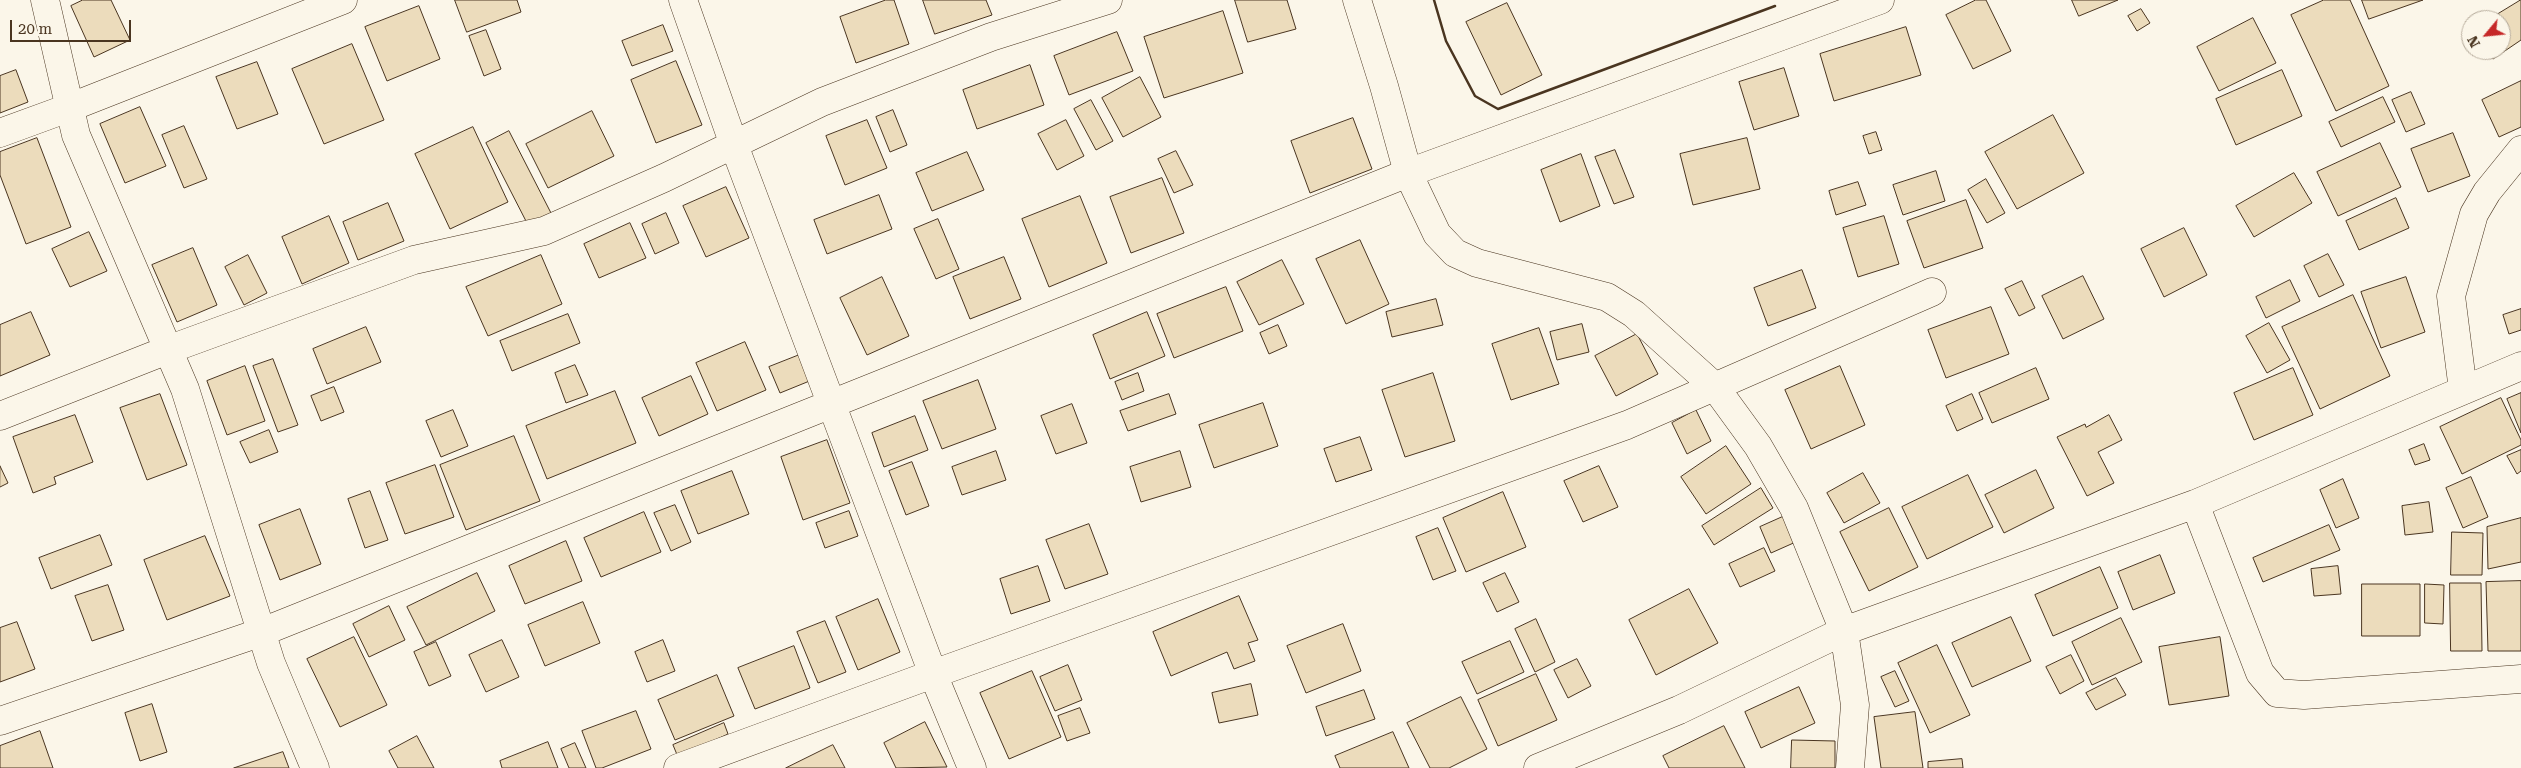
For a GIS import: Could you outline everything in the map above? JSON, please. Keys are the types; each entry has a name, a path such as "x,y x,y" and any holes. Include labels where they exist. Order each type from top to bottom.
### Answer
{"street":[{"path":"45,0 76,135 170,349 185,389 271,663 315,768"},
{"path":"0,133 71,108 343,0"},
{"path":"683,0 734,145 933,674 972,768"},
{"path":"0,416 170,349 414,260 544,231 664,178 831,98 991,37 1108,0"},
{"path":"1357,0 1384,86 1408,173 1437,234 1455,253 1477,263 1607,297 1634,314 1714,387 1758,446 1794,508 1844,631 1855,705 1850,768"},
{"path":"0,721 262,632 1408,173 1880,0"},
{"path":"2463,390 2452,296 2474,214 2486,192 2521,150"},
{"path":"678,768 933,674 1626,425 1932,292"},
{"path":"1538,768 1679,710 1844,631 2195,504 2521,366"},
{"path":"2195,504 2260,673 2277,693 2304,695 2521,679"}],"building":[{"path":"83,0 111,0 130,40 94,57 71,6"},
{"path":"455,0 517,0 521,12 467,32"},
{"path":"886,0 894,0 909,44 856,63 840,17"},
{"path":"923,0 986,0 992,15 935,34"},
{"path":"1235,0 1287,0 1296,29 1248,42"},
{"path":"1976,0 1986,0 2011,51 1973,69 1946,15"},
{"path":"2072,0 2118,0 2079,16"},
{"path":"2324,0 2350,0 2389,86 2336,111 2291,15"},
{"path":"2362,0 2423,0 2369,19"},
{"path":"2521,0 2521,40 2511,47 2511,10 2504,10"},
{"path":"1507,3 1542,75 1501,95 1466,22"},
{"path":"419,6 440,59 387,81 365,27"},
{"path":"2141,9 2150,23 2137,31 2128,16"},
{"path":"1223,11 1243,73 1164,98 1144,37"},
{"path":"2253,18 2276,63 2219,91 2197,47"},
{"path":"663,25 673,51 632,66 622,41"},
{"path":"1906,27 1921,75 1834,101 1820,54"},
{"path":"486,30 501,69 484,76 469,36"},
{"path":"1117,32 1133,71 1069,95 1054,56"},
{"path":"352,44 384,120 324,144 292,69"},
{"path":"676,61 702,125 656,143 631,80"},
{"path":"257,62 278,114 237,129 216,77"},
{"path":"1030,65 1044,105 977,129 963,90"},
{"path":"1784,68 1799,116 1754,130 1739,82"},
{"path":"16,70 28,102 0,113 0,76"},
{"path":"2282,70 2302,116 2236,145 2216,99"},
{"path":"1140,77 1161,117 1123,137 1102,98"},
{"path":"2521,81 2521,127 2499,137 2482,100"},
{"path":"2411,92 2425,124 2406,132 2392,100"},
{"path":"2383,97 2395,122 2341,147 2329,122"},
{"path":"1091,100 1113,141 1096,150 1074,109"},
{"path":"140,107 166,166 125,183 100,124"},
{"path":"893,110 907,145 890,152 876,117"},
{"path":"592,111 614,156 548,188 526,144"},
{"path":"2053,115 2084,173 2017,209 1985,152"},
{"path":"1353,118 1372,169 1310,193 1291,141"},
{"path":"867,120 887,168 845,185 826,136"},
{"path":"1066,120 1084,156 1057,170 1038,134"},
{"path":"184,126 207,179 184,188 162,135"},
{"path":"473,127 508,202 450,229 415,154"},
{"path":"509,131 551,213 528,225 486,143"},
{"path":"1876,132 1882,150 1869,154 1863,136"},
{"path":"2453,133 2470,176 2428,192 2411,149"},
{"path":"37,138 71,227 26,244 0,175 0,152"},
{"path":"1747,138 1760,189 1693,205 1680,154"},
{"path":"2380,143 2401,187 2338,216 2317,172"},
{"path":"1615,150 1634,197 1614,204 1595,157"},
{"path":"1176,151 1193,185 1174,193 1158,159"},
{"path":"967,152 984,190 932,211 916,173"},
{"path":"1581,154 1600,206 1560,222 1541,170"},
{"path":"1936,171 1945,201 1903,215 1893,185"},
{"path":"2294,173 2312,203 2254,237 2236,206"},
{"path":"1162,178 1184,233 1131,253 1110,197"},
{"path":"1986,179 2005,213 1987,223 1968,190"},
{"path":"1858,182 1866,205 1836,215 1829,191"},
{"path":"726,187 749,238 706,257 683,206"},
{"path":"879,195 892,229 827,254 814,220"},
{"path":"1080,196 1107,263 1049,287 1022,219"},
{"path":"2396,198 2409,228 2359,250 2346,221"},
{"path":"1966,200 1983,248 1924,268 1907,221"},
{"path":"388,203 404,241 358,260 343,222"},
{"path":"666,213 679,243 655,254 642,224"},
{"path":"329,216 349,263 302,284 282,237"},
{"path":"1884,216 1899,264 1858,277 1843,228"},
{"path":"938,219 959,269 936,279 914,229"},
{"path":"630,223 646,258 599,278 584,244"},
{"path":"2184,228 2207,275 2164,297 2141,249"},
{"path":"89,232 107,271 70,287 52,249"},
{"path":"1360,240 1389,304 1346,324 1316,259"},
{"path":"193,248 217,305 177,322 152,265"},
{"path":"2328,254 2344,285 2319,297 2304,266"},
{"path":"248,255 267,293 244,305 225,267"},
{"path":"541,255 562,304 488,336 466,287"},
{"path":"1004,257 1021,299 970,319 953,277"},
{"path":"1282,260 1304,304 1259,325 1237,282"},
{"path":"1802,270 1816,308 1768,326 1754,288"},
{"path":"2083,276 2104,319 2063,339 2042,296"},
{"path":"882,277 909,336 867,355 840,298"},
{"path":"2406,277 2425,332 2381,348 2361,292"},
{"path":"2290,280 2300,301 2266,318 2256,297"},
{"path":"2022,281 2035,308 2019,316 2005,289"},
{"path":"1226,287 1243,331 1174,358 1157,314"},
{"path":"2353,295 2390,376 2320,409 2282,327"},
{"path":"1436,299 1443,325 1392,337 1386,312"},
{"path":"1991,307 2009,354 1946,378 1928,330"},
{"path":"2521,309 2521,330 2509,334 2503,315"},
{"path":"31,312 50,355 0,376 0,325"},
{"path":"1147,312 1165,356 1110,379 1093,335"},
{"path":"568,314 580,343 512,371 500,341"},
{"path":"2269,323 2290,360 2267,373 2246,336"},
{"path":"1582,324 1589,352 1557,360 1550,332"},
{"path":"1278,325 1287,346 1269,354 1260,333"},
{"path":"366,327 381,362 327,384 313,349"},
{"path":"1539,328 1559,384 1511,400 1492,344"},
{"path":"1637,334 1658,374 1616,396 1595,356"},
{"path":"745,342 766,390 717,411 696,363"},
{"path":"802,354 812,380 780,393 769,367"},
{"path":"273,359 298,425 278,432 253,366"},
{"path":"575,365 588,395 566,403 555,373"},
{"path":"245,366 265,421 227,435 207,381"},
{"path":"1840,366 1865,425 1811,449 1785,390"},
{"path":"2036,368 2049,399 1992,423 1979,393"},
{"path":"2293,368 2313,415 2254,440 2234,393"},
{"path":"1138,373 1144,391 1122,400 1115,382"},
{"path":"1433,373 1455,441 1405,457 1382,390"},
{"path":"691,376 708,414 659,436 642,398"},
{"path":"978,380 996,429 942,449 923,401"},
{"path":"334,387 344,412 321,421 311,396"},
{"path":"615,391 636,443 547,479 526,426"},
{"path":"2521,393 2521,433 2507,399"},
{"path":"160,394 187,465 147,480 120,408"},
{"path":"1169,394 1176,414 1128,431 1120,411"},
{"path":"1972,394 1983,419 1957,431 1946,406"},
{"path":"2501,398 2521,440 2521,445 2462,474 2440,427"},
{"path":"1263,403 1278,446 1214,468 1199,425"},
{"path":"1072,404 1087,443 1056,454 1041,416"},
{"path":"453,410 468,446 441,457 426,421"},
{"path":"1696,410 1711,441 1687,454 1672,423"},
{"path":"75,415 93,462 54,477 56,484 33,493 13,437"},
{"path":"2109,415 2122,440 2098,452 2114,483 2087,496 2057,437 2085,424 2086,427"},
{"path":"915,416 928,450 884,467 872,433"},
{"path":"269,430 278,452 250,463 240,442"},
{"path":"514,436 540,501 466,530 440,465"},
{"path":"1360,437 1372,470 1336,482 1324,449"},
{"path":"827,440 850,503 803,520 781,457"},
{"path":"2424,444 2430,460 2415,465 2409,450"},
{"path":"1726,446 1751,484 1706,514 1681,477"},
{"path":"2521,450 2521,471 2517,474 2507,456"},
{"path":"996,451 1006,480 962,495 952,467"},
{"path":"1180,451 1191,487 1141,502 1130,467"},
{"path":"912,462 929,506 906,515 889,471"},
{"path":"435,465 454,517 405,534 386,483"},
{"path":"0,466 8,483 0,487"},
{"path":"1599,466 1618,507 1583,522 1564,481"},
{"path":"2036,470 2054,508 2004,533 1985,495"},
{"path":"732,471 749,514 698,534 681,491"},
{"path":"1863,473 1880,503 1844,523 1827,493"},
{"path":"1968,475 1993,527 1927,559 1902,507"},
{"path":"2471,477 2488,517 2463,528 2446,488"},
{"path":"2343,479 2359,518 2336,528 2320,490"},
{"path":"1761,488 1773,508 1714,545 1702,526"},
{"path":"370,491 388,540 365,548 348,499"},
{"path":"1503,492 1526,547 1466,572 1443,518"},
{"path":"2429,502 2433,532 2405,535 2402,506"},
{"path":"675,505 691,542 671,551 654,513"},
{"path":"1889,508 1918,567 1869,591 1840,532"},
{"path":"300,509 321,564 280,580 259,525"},
{"path":"849,511 858,536 825,548 816,523"},
{"path":"644,512 661,552 601,577 584,538"},
{"path":"1787,515 1798,541 1771,553 1760,527"},
{"path":"2521,518 2521,562 2488,569 2487,527"},
{"path":"1089,524 1108,574 1065,589 1046,540"},
{"path":"2329,525 2340,550 2263,582 2253,558"},
{"path":"1438,528 1456,571 1433,580 1416,537"},
{"path":"2452,532 2483,533 2482,575 2451,575"},
{"path":"100,535 112,565 51,589 39,558"},
{"path":"205,536 230,596 167,620 144,560"},
{"path":"566,541 582,581 525,604 509,566"},
{"path":"1764,548 1775,571 1740,587 1729,564"},
{"path":"2160,555 2175,593 2133,610 2118,572"},
{"path":"1038,566 1050,601 1011,614 1000,579"},
{"path":"2338,566 2341,594 2314,596 2311,569"},
{"path":"2100,567 2118,608 2053,636 2035,595"},
{"path":"477,573 495,611 426,645 407,607"},
{"path":"1505,573 1519,602 1497,612 1483,583"},
{"path":"2521,581 2521,651 2488,651 2486,582"},
{"path":"2450,583 2481,583 2482,651 2451,651"},
{"path":"2362,584 2420,584 2420,636 2362,636"},
{"path":"2425,584 2444,585 2443,624 2425,623"},
{"path":"108,585 124,630 92,641 75,596"},
{"path":"1689,589 1718,643 1656,675 1629,620"},
{"path":"1239,596 1258,640 1248,643 1255,661 1234,669 1227,652 1171,676 1153,632"},
{"path":"878,599 900,652 858,670 836,617"},
{"path":"583,602 600,643 545,666 528,625"},
{"path":"389,606 405,640 369,657 353,624"},
{"path":"2011,617 2031,661 1972,687 1952,643"},
{"path":"2121,618 2142,662 2092,685 2072,642"},
{"path":"1536,619 1555,662 1535,672 1515,629"},
{"path":"825,621 846,672 818,683 797,632"},
{"path":"17,622 35,669 0,682 0,628"},
{"path":"1343,624 1361,671 1306,693 1287,646"},
{"path":"354,637 387,705 340,727 307,659"},
{"path":"2220,637 2229,696 2169,705 2159,647"},
{"path":"502,640 519,677 486,692 469,655"},
{"path":"663,640 675,671 647,682 635,652"},
{"path":"1510,641 1524,672 1477,694 1462,662"},
{"path":"436,642 451,676 429,686 414,652"},
{"path":"1937,645 1970,715 1930,733 1898,663"},
{"path":"794,646 810,688 755,709 738,668"},
{"path":"2071,655 2084,681 2060,694 2046,667"},
{"path":"1577,659 1591,686 1568,698 1554,670"},
{"path":"1068,665 1082,700 1055,711 1040,677"},
{"path":"1032,671 1061,737 1009,759 980,693"},
{"path":"1895,671 1909,701 1895,707 1881,677"},
{"path":"1536,674 1557,720 1498,746 1478,700"},
{"path":"717,675 734,716 675,740 658,700"},
{"path":"2116,678 2126,695 2096,710 2086,693"},
{"path":"1251,684 1258,715 1219,723 1212,693"},
{"path":"1799,687 1815,723 1761,748 1745,712"},
{"path":"1364,690 1375,719 1326,736 1316,707"},
{"path":"1461,697 1487,749 1449,768 1430,768 1407,723"},
{"path":"152,704 167,752 140,761 125,713"},
{"path":"1080,708 1090,733 1067,741 1058,716"},
{"path":"636,711 651,749 602,768 596,768 582,731"},
{"path":"1915,712 1923,768 1881,768 1874,717"},
{"path":"925,722 947,767 896,768 884,743"},
{"path":"724,723 728,734 678,757 673,745"},
{"path":"1724,726 1745,768 1669,768 1663,756"},
{"path":"40,731 53,768 0,768 0,746"},
{"path":"1393,732 1409,768 1340,768 1335,756"},
{"path":"417,736 434,768 398,768 389,751"},
{"path":"1792,740 1835,741 1835,768 1791,768"},
{"path":"548,742 558,768 502,768 500,761"},
{"path":"575,743 586,768 569,768 561,749"},
{"path":"833,745 845,768 786,768"},
{"path":"283,752 289,768 234,768"},
{"path":"1962,759 1963,768 1928,768 1928,762"}],"wall":[{"path":"1434,0 1446,41 1475,96 1498,109 1775,6"}]}
